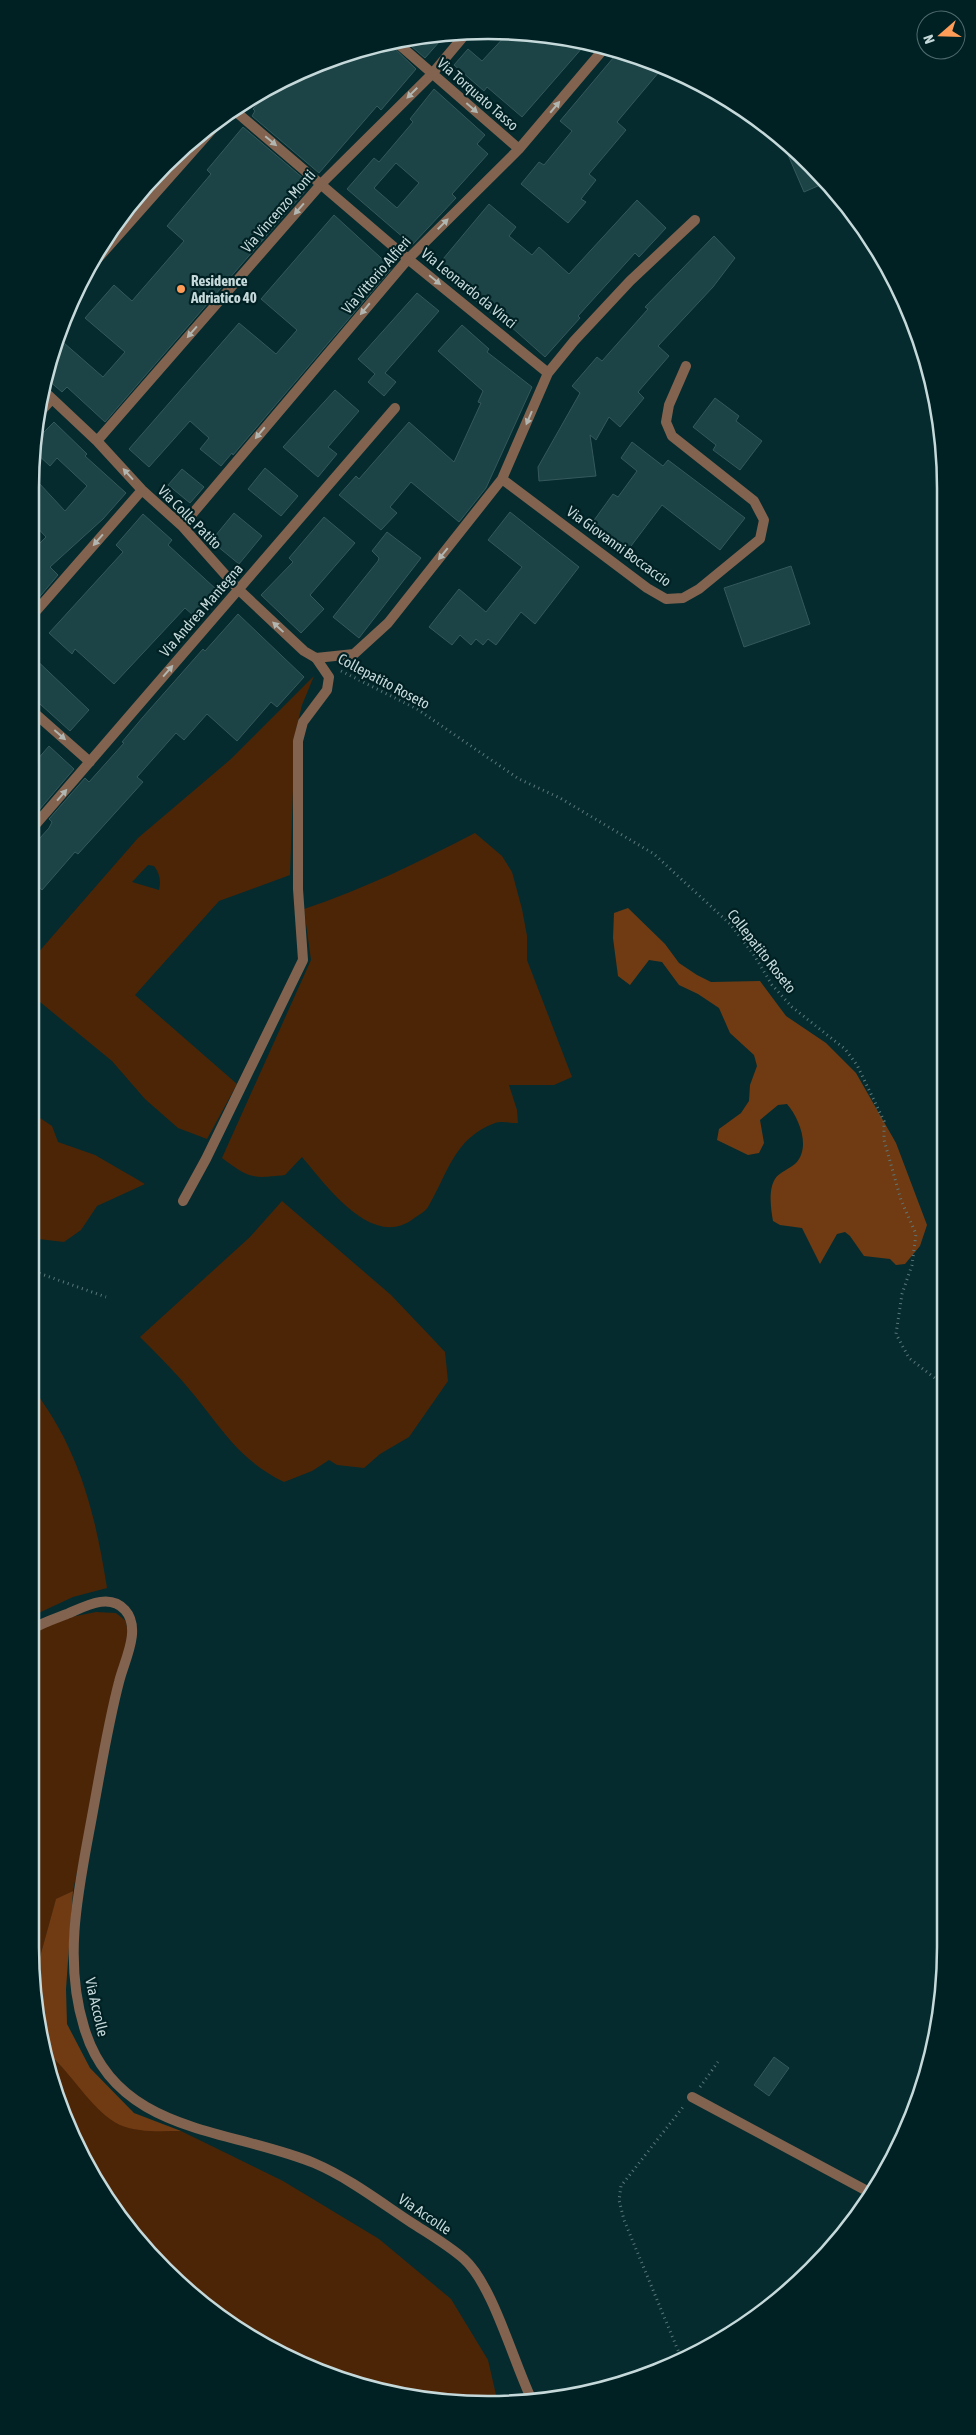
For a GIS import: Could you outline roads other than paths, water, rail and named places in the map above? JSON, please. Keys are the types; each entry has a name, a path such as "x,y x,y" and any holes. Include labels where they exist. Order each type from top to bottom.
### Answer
{"street":[{"name":"Via Vincenzo Monti","path":"97,440 322,183 432,74 461,40"},
{"name":"Via Torquato Tasso","path":"401,47 519,149"},
{"name":"Via Vittorio Alfieri","path":"182,526 408,259 519,149 595,52"},
{"name":"Via Leonardo da Vinci","path":"238,114 322,183 408,259 548,373"},
{"path":"110,245 198,145"},
{"path":"183,1201 224,1124 304,960 298,889 298,741 303,722 328,690 329,677 316,658 354,654 388,622 502,479 548,373 574,340 630,281 695,220"},
{"name":"Via Giovanni Boccaccio","path":"502,479 647,588 666,599 683,598 699,589 760,539 764,520 754,501 672,436 666,422 669,405 686,366"},
{"name":"Via Colle Patito","path":"49,396 97,440 142,490 182,526 238,589 304,651 316,658"},
{"name":"Via Andrea Mantegna","path":"39,821 395,408"},
{"path":"39,608 142,490"},
{"path":"39,717 90,762"},
{"name":"Via Accolle","path":"39,1626 84,1606 99,1602 113,1603 124,1608 132,1624 130,1642 110,1722 74,1925 74,1969 78,2003 84,2028 100,2064 123,2091 146,2108 210,2133 282,2151 321,2166 369,2194 461,2257 477,2275 491,2300 529,2394"},
{"path":"692,2097 866,2190"}],"place":[{"name":"Residence Adriatico 40","path":"181,289"}]}
